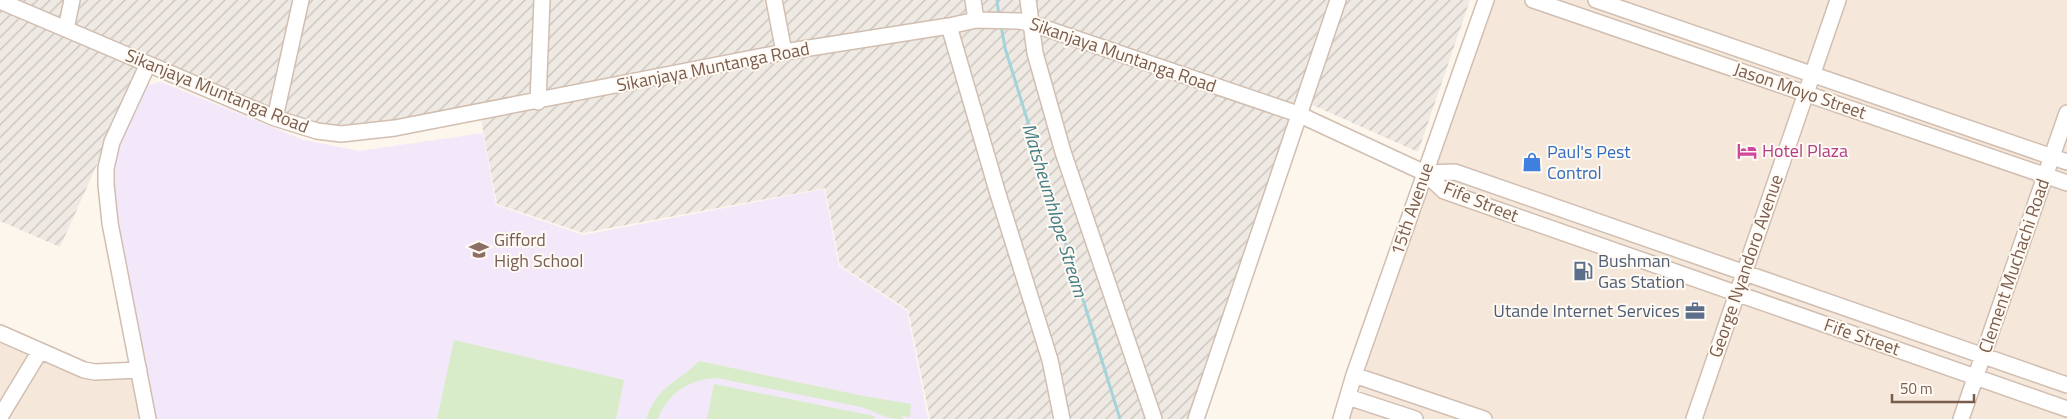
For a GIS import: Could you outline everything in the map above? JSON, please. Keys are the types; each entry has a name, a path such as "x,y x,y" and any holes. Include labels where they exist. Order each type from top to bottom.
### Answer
{"street":[{"path":"66,29 72,0"},
{"path":"275,118 302,0"},
{"path":"538,102 542,0"},
{"path":"774,0 784,52"},
{"path":"973,0 982,20"},
{"path":"1028,0 1025,22 1063,152 1154,419"},
{"path":"1196,419 1338,0"},
{"name":"15th Avenue","path":"1341,419 1354,375 1486,0"},
{"name":"Jason Moyo Street","path":"1533,0 2067,183"},
{"name":"Jason Moyo Street","path":"1596,0 2067,162"},
{"name":"George Nyandoro Avenue","path":"1694,419 1838,0"},
{"name":"Sikanjaya Muntanga Road","path":"0,1 275,118 317,131 340,134 395,128 538,102 784,52 982,20 1025,22 1298,114 1425,173"},
{"path":"949,26 998,194 1050,360 1062,419"},
{"path":"148,64 112,142 106,168 107,204 110,224 148,419"},
{"name":"Clement Muchachi Road","path":"1961,419 2067,113"},
{"name":"Fife Street","path":"1425,173 1455,172 2067,385"},
{"name":"Fife Street","path":"1425,173 1444,191 2067,409"},
{"path":"0,333 75,367 95,372 139,370"},
{"path":"0,415 40,351"},
{"path":"1354,375 1484,419"},
{"path":"1348,397 1415,419"}],"shaded area":[{"path":"0,0 1470,0 1418,152 1308,103 1199,419 930,419 908,310 840,265 825,188 583,233 497,204 479,109 342,130 317,126 270,111 145,58 60,247 0,221"},
{"path":"1491,0 2067,0 2067,419 1348,419 1365,362"},
{"name":"Gifford High School","path":"161,82 304,140 359,151 483,133 496,205 583,235 824,189 839,266 907,311 928,419 153,419 112,203 111,169 119,144 147,85"},
{"path":"0,337 75,370 137,373 146,419 0,419"}],"green space":[{"path":"454,340 624,380 616,419 437,419"},
{"path":"699,361 863,396 911,404 910,417 901,416 903,419 885,417 861,407 717,378 697,381 681,389 668,402 658,419 646,419 651,407 662,391"},
{"path":"714,384 874,416 874,419 707,419"}],"waterway":[{"name":"Matsheumhlope Stream","path":"997,0 999,17"},
{"name":"Matsheumhlope Stream","path":"1001,25 1005,48 1120,419"}],"place":[{"name":"Hotel Plaza","path":"1747,151"},
{"name":"Paul's Pest Control","path":"1532,162"},
{"name":"Gifford High School","path":"479,250"},
{"name":"Bushman Gas Station","path":"1583,271"},
{"name":"Utande Internet Services","path":"1695,311"}]}
